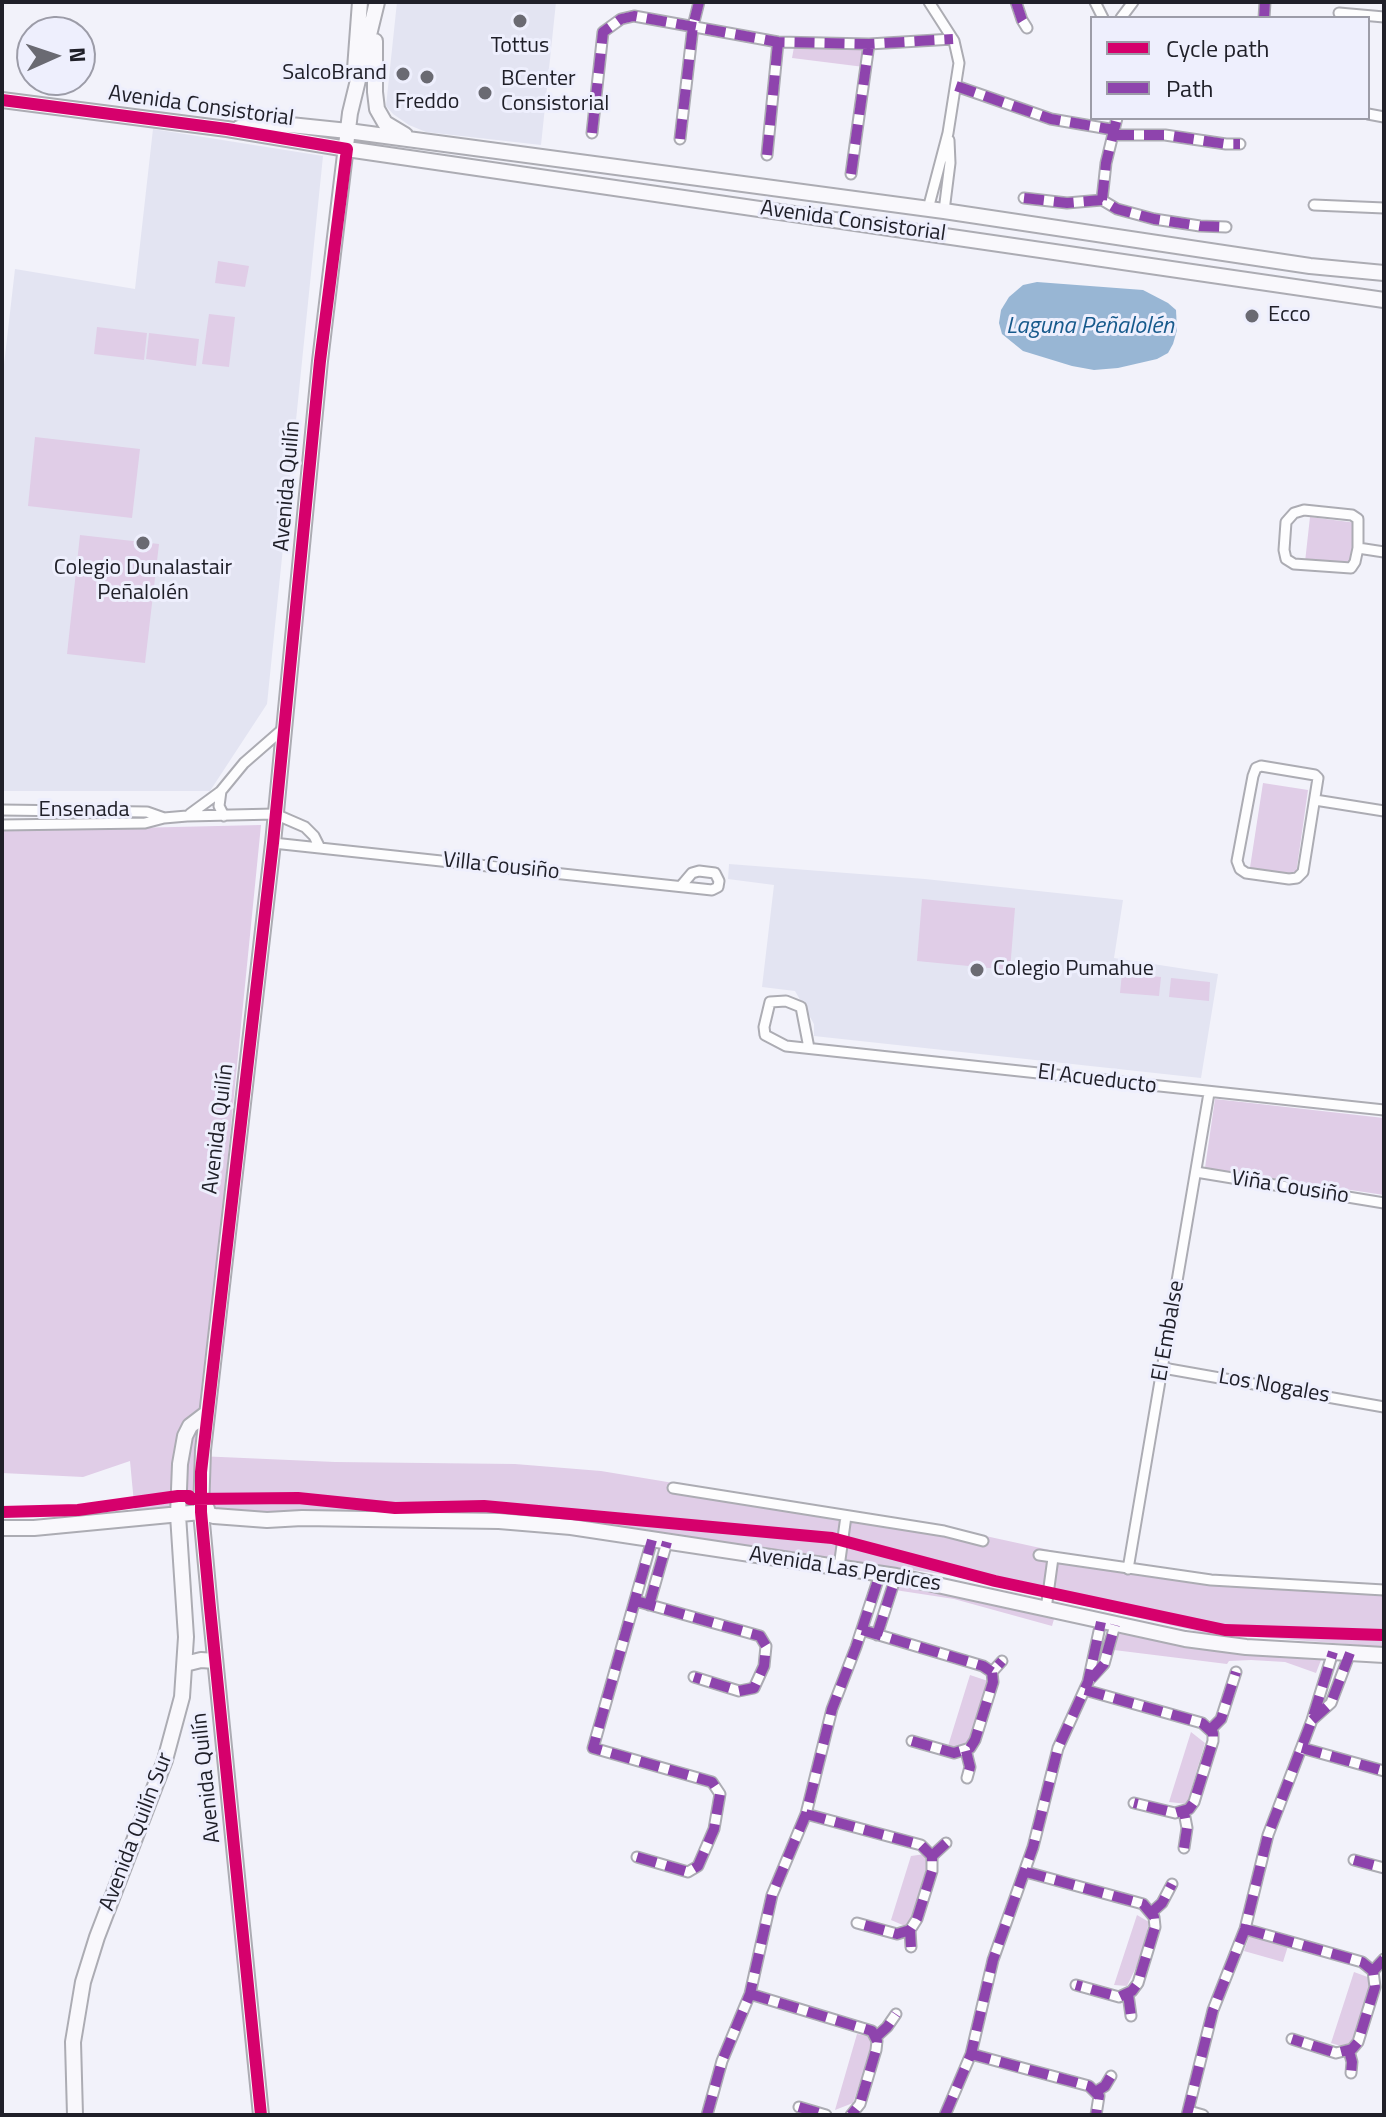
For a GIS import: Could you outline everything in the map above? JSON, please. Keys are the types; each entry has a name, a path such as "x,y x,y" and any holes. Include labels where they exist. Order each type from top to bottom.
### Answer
{"street":[{"name":"Avenida Quilín","path":"261,2115 201,1512 203,1450 273,843 320,361 353,97 360,2"},
{"path":"680,139 693,26 699,2"},
{"path":"928,209 948,133 959,63 953,39 929,2"},
{"path":"1016,2 1027,28"},
{"name":"Avenida Quilín","path":"353,97 376,9"},
{"path":"376,9 377,109 385,123 420,141"},
{"path":"1339,13 1384,17"},
{"path":"592,133 603,32 621,19 634,16 778,42 869,44 953,39"},
{"path":"767,155 778,42"},
{"path":"851,174 869,44"},
{"path":"956,86 1051,119 1114,132 1240,144"},
{"name":"Avenida Consistorial","path":"2,100 227,129 1384,300"},
{"path":"1102,200 1106,163 1117,120"},
{"name":"Avenida Consistorial","path":"227,129 271,123 348,131 944,211 1310,266 1384,273"},
{"path":"944,211 950,163 948,133"},
{"path":"586,184 592,175 591,164"},
{"path":"649,193 645,182 652,172"},
{"path":"1024,198 1067,203 1102,200 1117,209 1154,219 1226,227"},
{"path":"1314,205 1384,208"},
{"path":"1095,259 1089,245 1093,238 1100,235"},
{"path":"1304,510 1352,515 1358,519 1358,548 1351,568 1294,564 1286,559 1284,550 1286,522 1294,513 1304,510"},
{"path":"1358,548 1384,552"},
{"path":"187,816 221,791 244,763 283,729"},
{"path":"1261,766 1315,775 1318,782 1315,800 1303,872 1297,878 1246,873 1240,869 1237,861 1256,768 1261,766"},
{"path":"221,791 219,806 224,816"},
{"path":"1315,800 1384,811"},
{"name":"Ensenada","path":"2,810 147,812 164,818"},
{"path":"7,825 13,811"},
{"path":"275,814 305,827 320,848"},
{"name":"Ensenada","path":"7,825 145,823 187,816 275,814"},
{"name":"Villa Cousiño","path":"273,843 681,886"},
{"name":"El Acueducto","path":"809,1048 801,1007 786,1001 770,1002 765,1035 786,1046 1384,1110"},
{"name":"El Embalse","path":"1128,1569 1209,1093"},
{"name":"Viña Cousiño","path":"1196,1172 1384,1203"},
{"name":"Los Nogales","path":"1163,1368 1384,1407"},
{"name":"Avenida Quilín Sur","path":"75,2115 73,2042 83,1982 173,1736 182,1697 186,1637 178,1515 185,1436 197,1418 207,1413"},
{"path":"673,1488 944,1531 983,1541"},
{"name":"Avenida Las Perdices","path":"2,1528 178,1515 214,1507 302,1518 510,1522 586,1529 896,1576 1046,1609 1105,1628 1216,1644 1384,1655"},
{"path":"839,1567 846,1516"},
{"path":"637,1857 688,1872 698,1866 714,1829 720,1794 712,1782 593,1748 636,1601 660,1541"},
{"path":"649,1605 660,1541"},
{"path":"1039,1555 1261,1585 1384,1590"},
{"path":"1046,1609 1053,1558"},
{"path":"707,2115 722,2061 750,1994 772,1895 806,1814 832,1709 880,1574"},
{"path":"877,1635 896,1576"},
{"path":"636,1601 760,1636 766,1646 764,1666 754,1688 739,1691 694,1677"},
{"path":"945,2115 971,2054 995,1952 1026,1872 1058,1748 1087,1686 1105,1628"},
{"path":"1087,1686 1104,1664 1105,1628"},
{"path":"862,1630 983,1666 992,1672"},
{"path":"186,1637 201,1641 213,1638"},
{"path":"1203,2115 1188,2113 1213,2010 1245,1929 1268,1835 1312,1720 1333,1652"},
{"path":"1312,1720 1331,1703 1350,1653"},
{"path":"185,1664 215,1661"},
{"path":"912,1741 949,1753 966,1751 975,1740 993,1682 992,1672 1002,1661"},
{"path":"1211,1729 1221,1719 1236,1672"},
{"path":"1087,1686 1202,1723 1211,1729 1213,1741 1194,1802 1184,1812 1175,1813 1134,1803"},
{"path":"1302,1748 1384,1771"},
{"path":"966,1751 970,1767 967,1778"},
{"path":"1184,1812 1187,1828 1184,1848"},
{"path":"806,1814 921,1845 932,1856 932,1871 917,1919 910,1930 911,1947"},
{"path":"932,1856 946,1843"},
{"path":"1354,1860 1384,1868"},
{"path":"1026,1872 1137,1902 1152,1912 1155,1927 1138,1983 1128,1994 1113,1996 1076,1985"},
{"path":"1152,1912 1166,1897 1172,1884"},
{"path":"857,1923 897,1934 910,1930"},
{"path":"1245,1929 1362,1962 1373,1971 1376,1982 1367,2014 1358,2042 1349,2051 1336,2053 1292,2039"},
{"path":"1373,1971 1384,1959"},
{"path":"750,1994 866,2027 876,2037 876,2050 860,2104 852,2115"},
{"path":"1128,1994 1131,2016"},
{"path":"876,2037 896,2014"},
{"path":"1349,2051 1351,2073"},
{"path":"971,2054 1089,2086 1097,2091 1100,2100 1096,2115"},
{"path":"1097,2091 1105,2086 1111,2076"},
{"path":"799,2107 826,2115"}],"shaded area":[{"path":"397,2 556,2 541,145 426,132 393,114 386,106"},
{"path":"794,47 861,48 866,52 864,67 792,58"},
{"name":"Colegio Dunalastair Peñalolén","path":"153,129 323,156 267,704 210,791 2,791 2,382 15,269 135,289"},
{"path":"218,261 249,266 245,287 215,283"},
{"path":"209,314 235,317 229,367 202,364"},
{"path":"97,327 147,333 144,360 94,354"},
{"path":"149,333 199,339 196,366 146,359"},
{"path":"35,437 140,449 132,518 28,506"},
{"path":"1310,517 1357,523 1352,567 1305,562"},
{"path":"80,535 159,544 145,663 67,654"},
{"path":"1263,783 1308,790 1295,881 1249,874"},
{"path":"261,825 198,1456 335,1462 515,1464 601,1471 958,1530 1210,1585 1384,1596 1384,1647 1205,1633 948,1575 594,1525 201,1509 135,1514 130,1461 83,1477 2,1473 2,831"},
{"name":"Colegio Pumahue","path":"729,864 925,879 1123,900 1114,958 1218,974 1201,1078 814,1036 814,1024 795,991 762,987 774,885 728,879"},
{"path":"922,899 1015,908 1010,970 917,961"},
{"path":"1122,973 1161,977 1159,996 1120,993"},
{"path":"1171,978 1210,982 1209,1001 1169,997"},
{"path":"1215,1099 1384,1118 1384,1195 1205,1168"},
{"path":"897,1585 931,1588 1054,1619 1052,1626 954,1599 895,1590"},
{"path":"1119,1633 1211,1650 1318,1657 1321,1660 1316,1673 1285,1662 1251,1660 1229,1661 1227,1664 1114,1650"},
{"path":"970,1675 988,1681 969,1741 962,1748 948,1746"},
{"path":"1191,1732 1205,1743 1187,1804 1169,1802"},
{"path":"925,1854 927,1866 911,1920 905,1926 891,1920 911,1856"},
{"path":"1137,1915 1149,1922 1142,1955 1127,1986 1114,1985"},
{"path":"1250,1934 1288,1946 1283,1962 1244,1951"},
{"path":"1354,1972 1373,1979 1350,2049 1331,2043"},
{"path":"857,2034 872,2037 870,2053 853,2103 835,2110"}],"water":[{"name":"Laguna Peñalolén","path":"1037,282 1143,290 1176,310 1177,330 1173,344 1168,353 1157,359 1094,370 1023,351 1002,334 999,323 1001,310 1009,297 1023,285"}],"marked path":[{"path":"680,139 693,26 699,2"},
{"path":"1016,2 1027,28"},
{"path":"1264,16 1265,2"},
{"path":"592,133 603,32 621,19 634,16 778,42 869,44 953,39"},
{"path":"767,155 778,42"},
{"path":"851,174 869,44"},
{"path":"956,86 1051,119 1115,130"},
{"path":"1102,200 1106,163 1117,120"},
{"path":"1114,135 1165,135 1240,144"},
{"path":"1024,198 1067,203 1102,200 1117,209 1154,219 1226,227"},
{"path":"637,1857 688,1872 698,1866 714,1829 720,1794 712,1782 593,1748 652,1540"},
{"path":"649,1605 667,1542"},
{"path":"707,2115 722,2061 750,1994 772,1895 806,1814 832,1709 880,1574"},
{"path":"877,1635 896,1576"},
{"path":"636,1601 760,1636 766,1646 764,1666 754,1688 739,1691 694,1677"},
{"path":"945,2115 971,2054 993,1960 1033,1847 1058,1748 1088,1682 1101,1622"},
{"path":"1091,1679 1104,1664 1115,1625"},
{"path":"862,1630 983,1666 992,1672"},
{"path":"1187,2115 1213,2010 1245,1929 1268,1835 1312,1720 1333,1652"},
{"path":"1312,1720 1331,1703 1350,1653"},
{"path":"912,1741 954,1753 970,1748 993,1682 992,1672 1002,1661"},
{"path":"1211,1729 1221,1719 1236,1672"},
{"path":"1085,1690 1202,1723 1213,1733 1194,1802 1189,1809 1175,1813 1134,1803"},
{"path":"1302,1748 1384,1771"},
{"path":"966,1751 970,1767 967,1778"},
{"path":"1184,1812 1187,1828 1184,1848"},
{"path":"806,1814 921,1845 932,1856 932,1871 917,1919 910,1930 897,1934 857,1923"},
{"path":"932,1856 946,1843"},
{"path":"1354,1860 1384,1868"},
{"path":"1026,1872 1143,1904 1154,1917 1155,1927 1138,1983 1132,1991 1119,1997 1076,1985"},
{"path":"1152,1912 1162,1903 1172,1884"},
{"path":"1245,1929 1362,1962 1373,1971 1375,1987 1358,2042 1352,2049 1336,2053 1292,2039"},
{"path":"910,1930 911,1947"},
{"path":"1373,1971 1384,1959"},
{"path":"750,1994 872,2031 877,2041 876,2050 860,2104 851,2115"},
{"path":"1128,1994 1131,2016"},
{"path":"876,2037 896,2014"},
{"path":"1349,2051 1351,2073"},
{"path":"971,2054 1089,2086 1099,2096 1096,2115"},
{"path":"1097,2091 1105,2086 1111,2076"},
{"path":"799,2107 826,2115"}],"cycle path":[{"path":"2,100 227,129 347,149 320,361 273,843 201,1472 201,1512 261,2115"},
{"path":"2,1512 78,1510 178,1496 189,1496 190,1499 298,1498 395,1508 484,1506 832,1538 995,1581 1225,1630 1384,1635"}],"place":[{"name":"Tottus","path":"520,21"},
{"name":"SalcoBrand","path":"403,74"},
{"name":"Freddo","path":"427,77"},
{"name":"BCenter Consistorial","path":"485,93"},
{"name":"Ecco","path":"1252,316"},
{"name":"Colegio Dunalastair Peñalolén","path":"143,543"},
{"name":"Colegio Pumahue","path":"977,970"}]}
